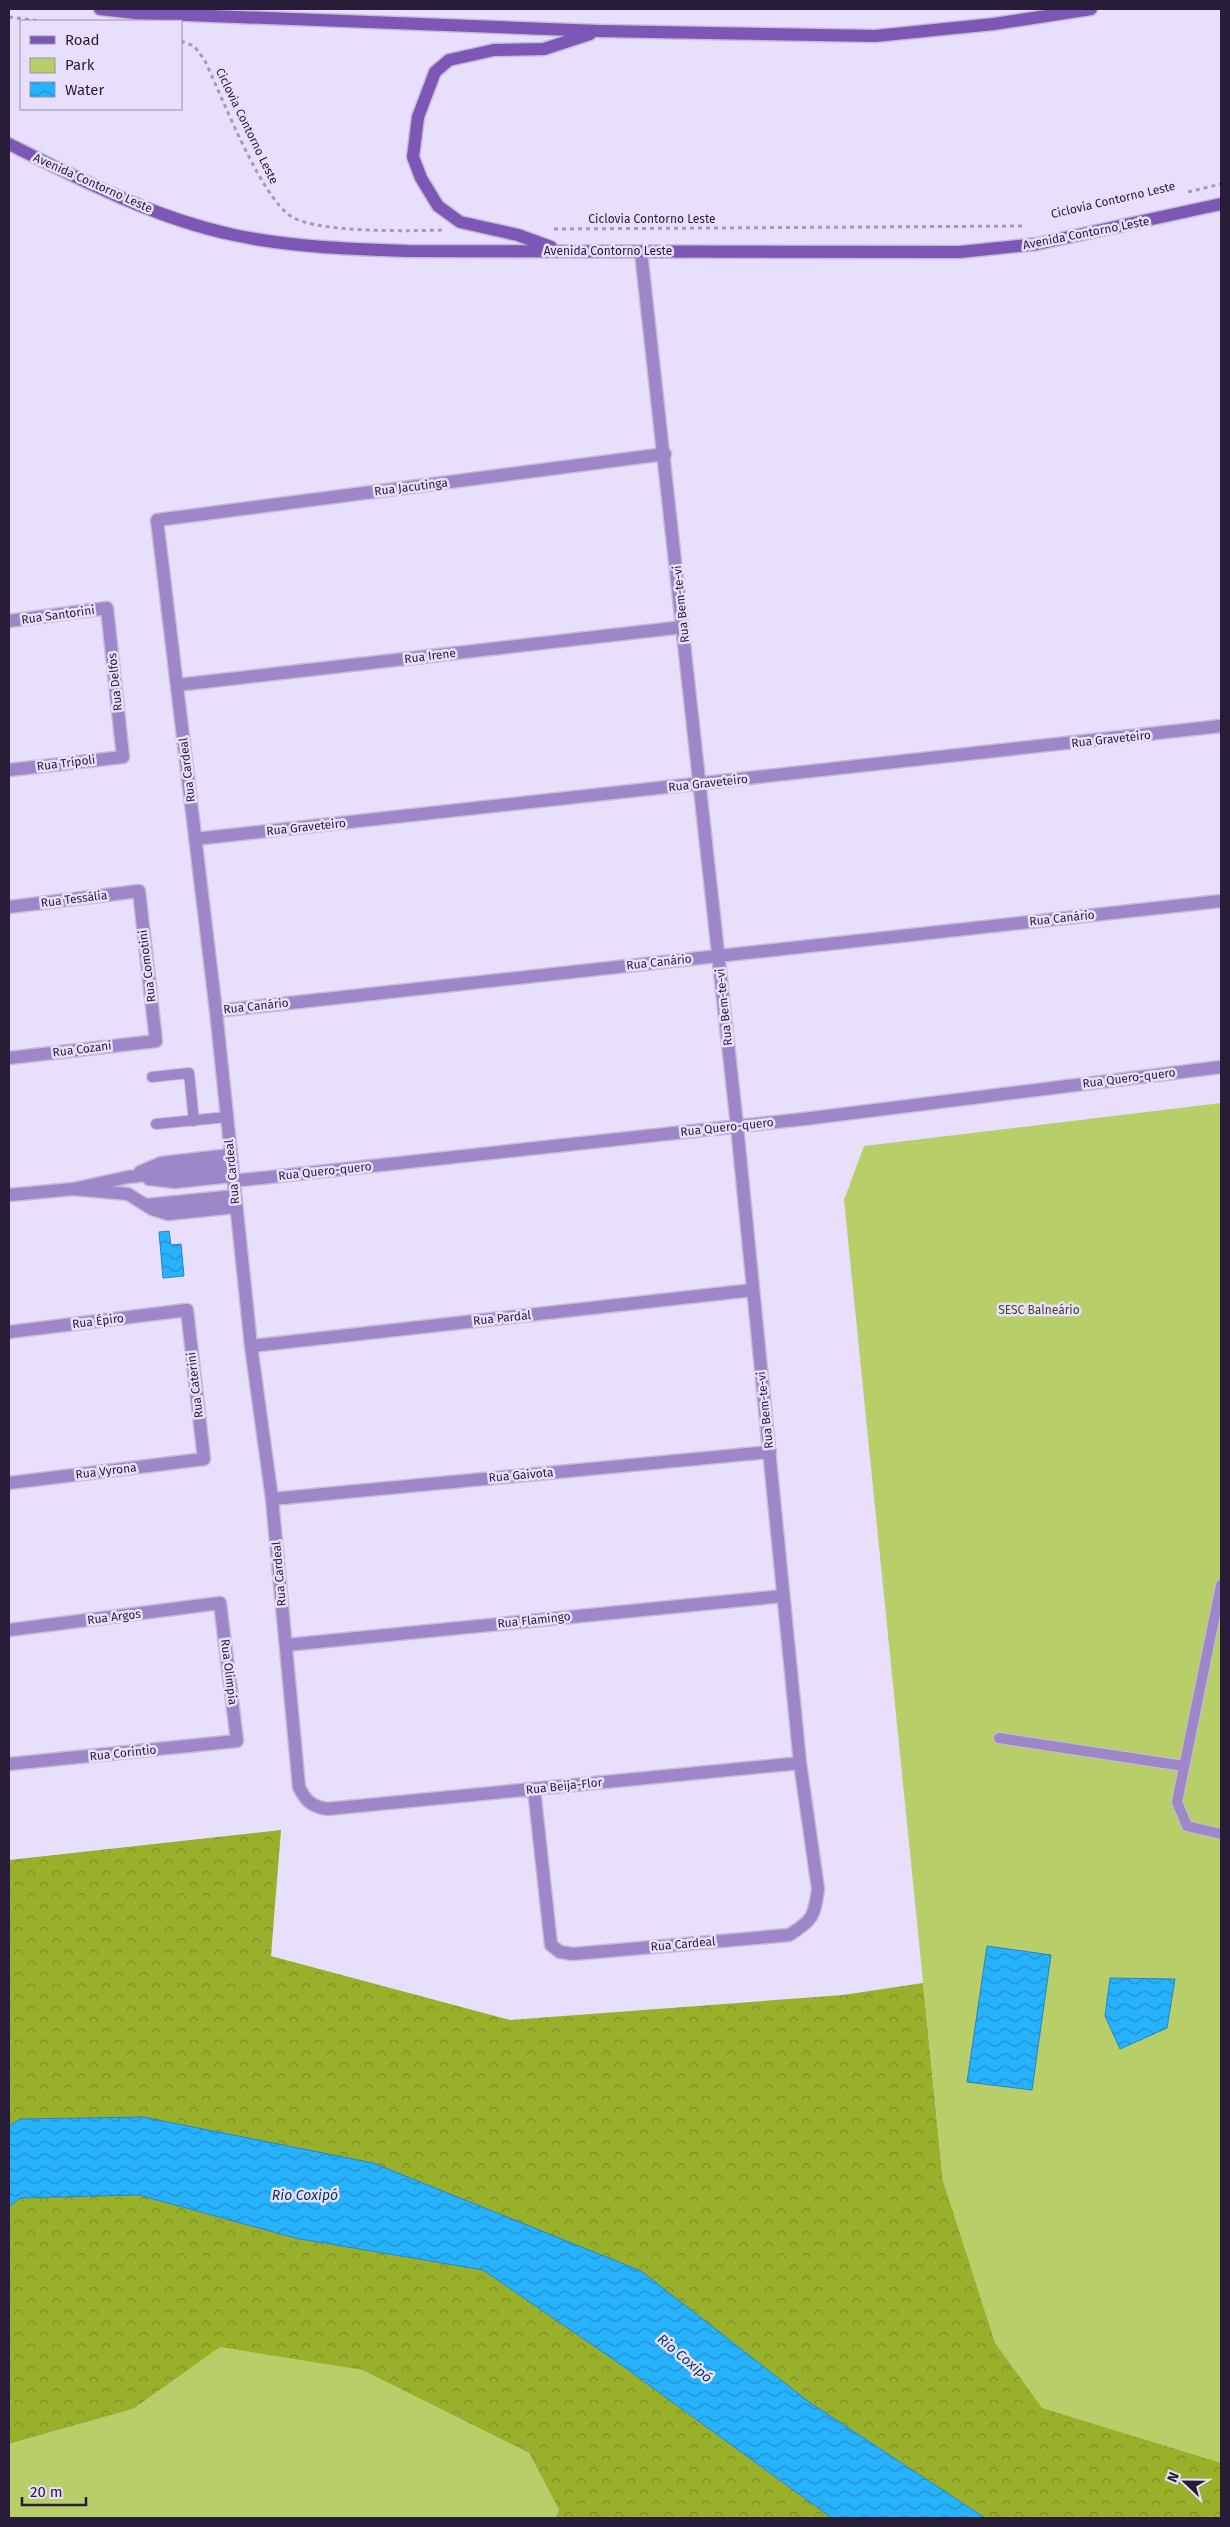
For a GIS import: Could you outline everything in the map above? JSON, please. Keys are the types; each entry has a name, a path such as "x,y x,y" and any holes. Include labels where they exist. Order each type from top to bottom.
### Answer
{"street":[{"path":"100,9 136,13 599,31 875,36 994,24 1090,9"},
{"path":"560,251 518,235 460,222 438,206 421,178 413,157 418,116 435,72 449,60 494,50 544,49 599,31"},
{"name":"Avenida Contorno Leste","path":"9,144 129,202 174,218 234,235 325,248 408,251 960,252 1037,244 1221,204"},
{"name":"Rua Bem-te-vi","path":"641,252 665,454 737,1126 800,1763"},
{"name":"Rua Jacutinga","path":"157,520 665,454"},
{"name":"Rua Cardeal","path":"157,520 216,1011 251,1346 272,1499 299,1787 306,1800 315,1806 327,1809"},
{"name":"Rua Santorini","path":"9,621 106,608"},
{"name":"Rua Delfos","path":"106,608 123,756"},
{"name":"Rua Irene","path":"177,685 683,627"},
{"name":"Rua Graveteiro","path":"195,839 1221,726"},
{"name":"Rua Trípoli","path":"9,770 123,756"},
{"name":"Rua Tessália","path":"9,907 139,891"},
{"name":"Rua Comotini","path":"139,891 156,1041"},
{"name":"Rua Canário","path":"216,1011 1221,901"},
{"name":"Rua Cozani","path":"9,1058 156,1041"},
{"name":"Rua Quero-quero","path":"232,1170 737,1126 1221,1066"},
{"path":"9,1196 74,1189 134,1176 161,1163 232,1170"},
{"path":"134,1176 165,1182 232,1170"},
{"path":"74,1189 128,1194 146,1205 168,1214 235,1202"},
{"name":"Rua Pardal","path":"251,1346 753,1290"},
{"name":"Rua Épiro","path":"9,1332 186,1310"},
{"name":"Rua Caterini","path":"186,1310 204,1460"},
{"name":"Rua Gaivota","path":"272,1499 770,1452"},
{"name":"Rua Vyrona","path":"9,1483 204,1460"},
{"name":"Rua Flamingo","path":"286,1645 783,1596"},
{"name":"Rua Argos","path":"9,1630 220,1603"},
{"name":"Rua Olimpia","path":"220,1603 237,1742"},
{"name":"Rua Corintio","path":"9,1764 237,1742"},
{"name":"Rua Cardeal","path":"534,1789 551,1944 560,1952 573,1954 789,1935 807,1924 816,1910 818,1889 800,1763"},
{"name":"Rua Beija-Flor","path":"327,1809 800,1763"}],"lane":[{"path":"152,1077 189,1073 194,1121"},
{"path":"156,1124 227,1117"},
{"path":"1221,1585 1177,1802 1186,1826 1221,1834"},
{"path":"999,1738 1184,1766"}],"path":[{"path":"9,17 34,20"},
{"name":"Ciclovia Contorno Leste","path":"182,41 194,46 204,59 265,187 281,208 294,218 317,225 392,231 448,230"},
{"name":"Ciclovia Contorno Leste","path":"1182,193 1221,184"},
{"name":"Ciclovia Contorno Leste","path":"549,229 1028,226"}],"green space":[{"name":"SESC Balneário","path":"1221,1103 1221,2518 985,2518 949,2239 844,1200 864,1146"},
{"path":"281,1830 271,1956 510,2020 843,1995 923,1983 943,2181 995,2343 1042,2408 1221,2463 1221,2518 985,2518 809,2402 143,2117 20,2119 9,2126 9,1860"},
{"path":"139,2195 295,2238 483,2270 613,2359 832,2518 555,2518 559,2510 529,2453 362,2370 220,2347 133,2409 9,2444 9,2207 20,2198"},
{"path":"220,2346 362,2370 529,2453 559,2510 555,2518 9,2518 9,2444 133,2409"}],"water":[{"path":"169,1231 171,1245 181,1244 184,1276 163,1278 159,1232"},
{"path":"987,1946 1051,1955 1032,2090 967,2082"},
{"path":"1110,1978 1175,1979 1167,2028 1120,2049 1105,2016"},
{"name":"Rio Coxipó","path":"143,2117 373,2163 641,2271 809,2402 985,2518 832,2518 613,2359 483,2270 295,2238 139,2195 20,2198 9,2207 9,2126 20,2119"}]}
